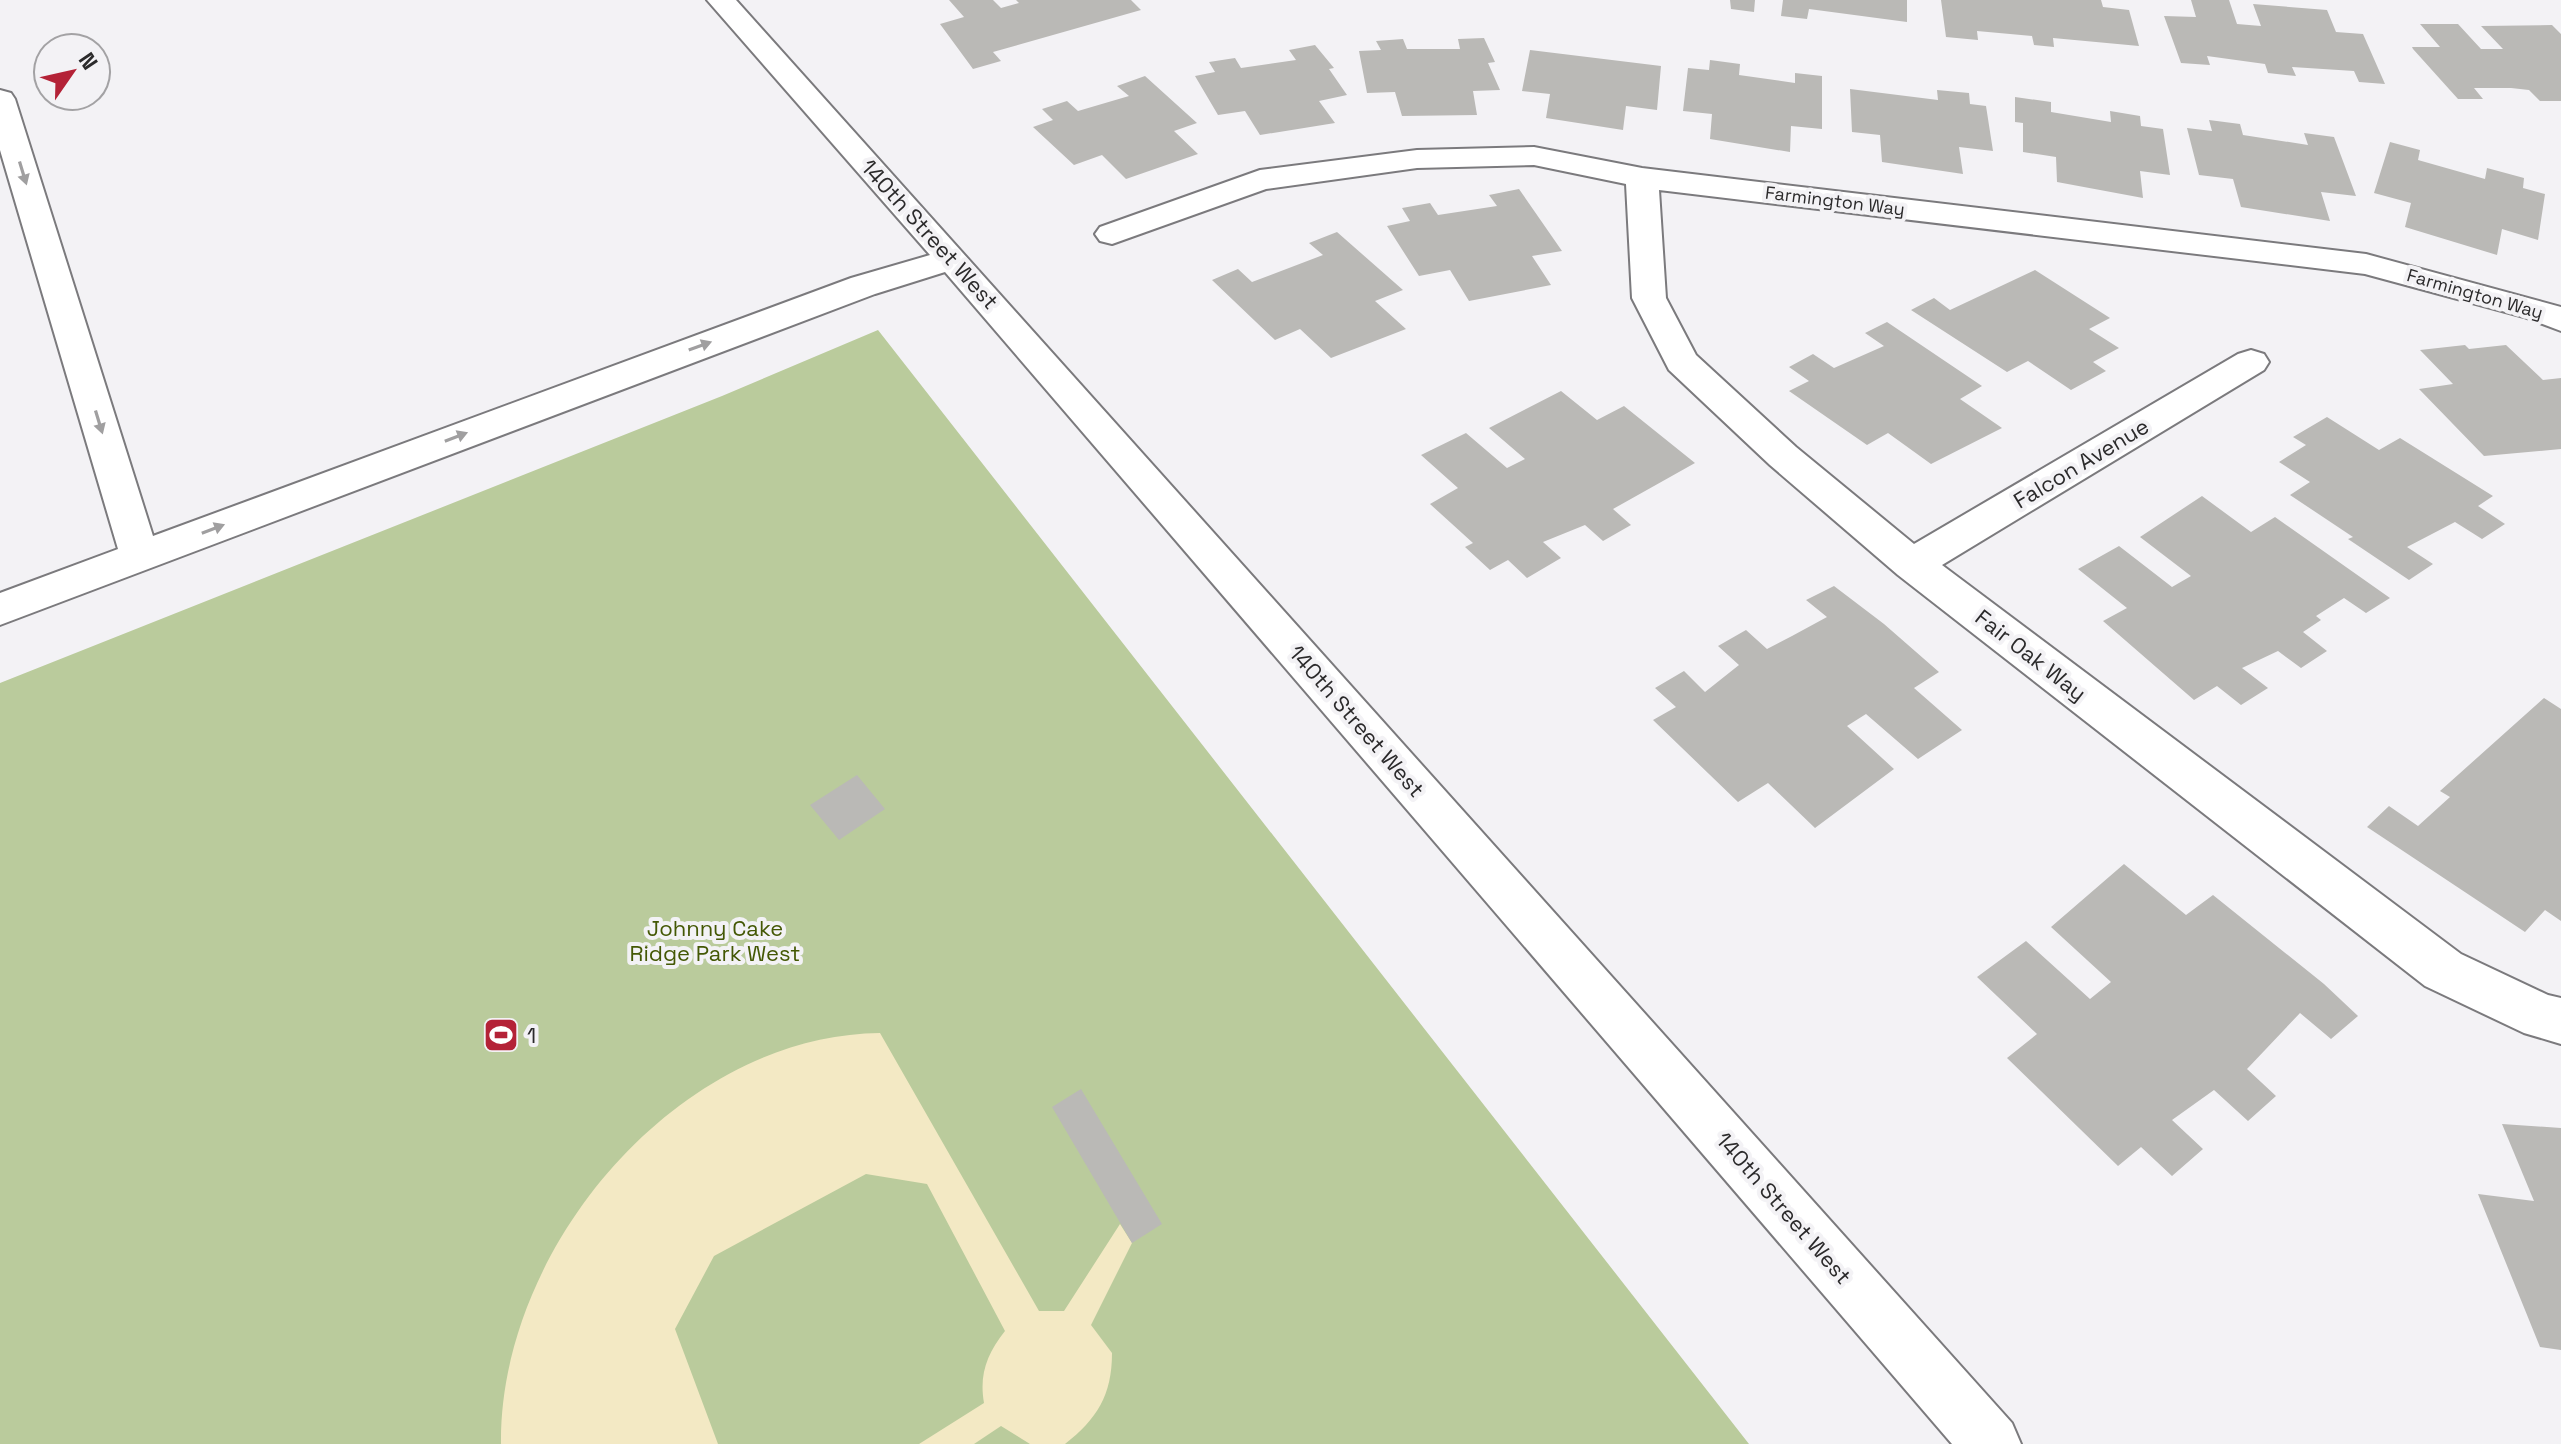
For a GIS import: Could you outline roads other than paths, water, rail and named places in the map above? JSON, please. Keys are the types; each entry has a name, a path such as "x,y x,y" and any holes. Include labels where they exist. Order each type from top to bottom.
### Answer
{"street":[{"name":"140th Street West","path":"732,2 952,259 1991,1444"},
{"path":"0,99 140,557"},
{"name":"Farmington Way","path":"1112,234 1260,180 1417,159 1534,156 1642,178 2366,264 2536,309 2561,320"},
{"name":"Fair Oak Way","path":"1642,178 1649,298 1682,362 1783,456 1912,564 2443,970 2542,1017 2561,1021"},
{"path":"0,609 863,286 952,259"},
{"name":"Falcon Avenue","path":"1912,564 2251,362"}],"place":[{"name":"1","path":"501,1035"}],"park label":[{"name":"Johnny Cake Ridge Park West","path":"715,940"}]}
